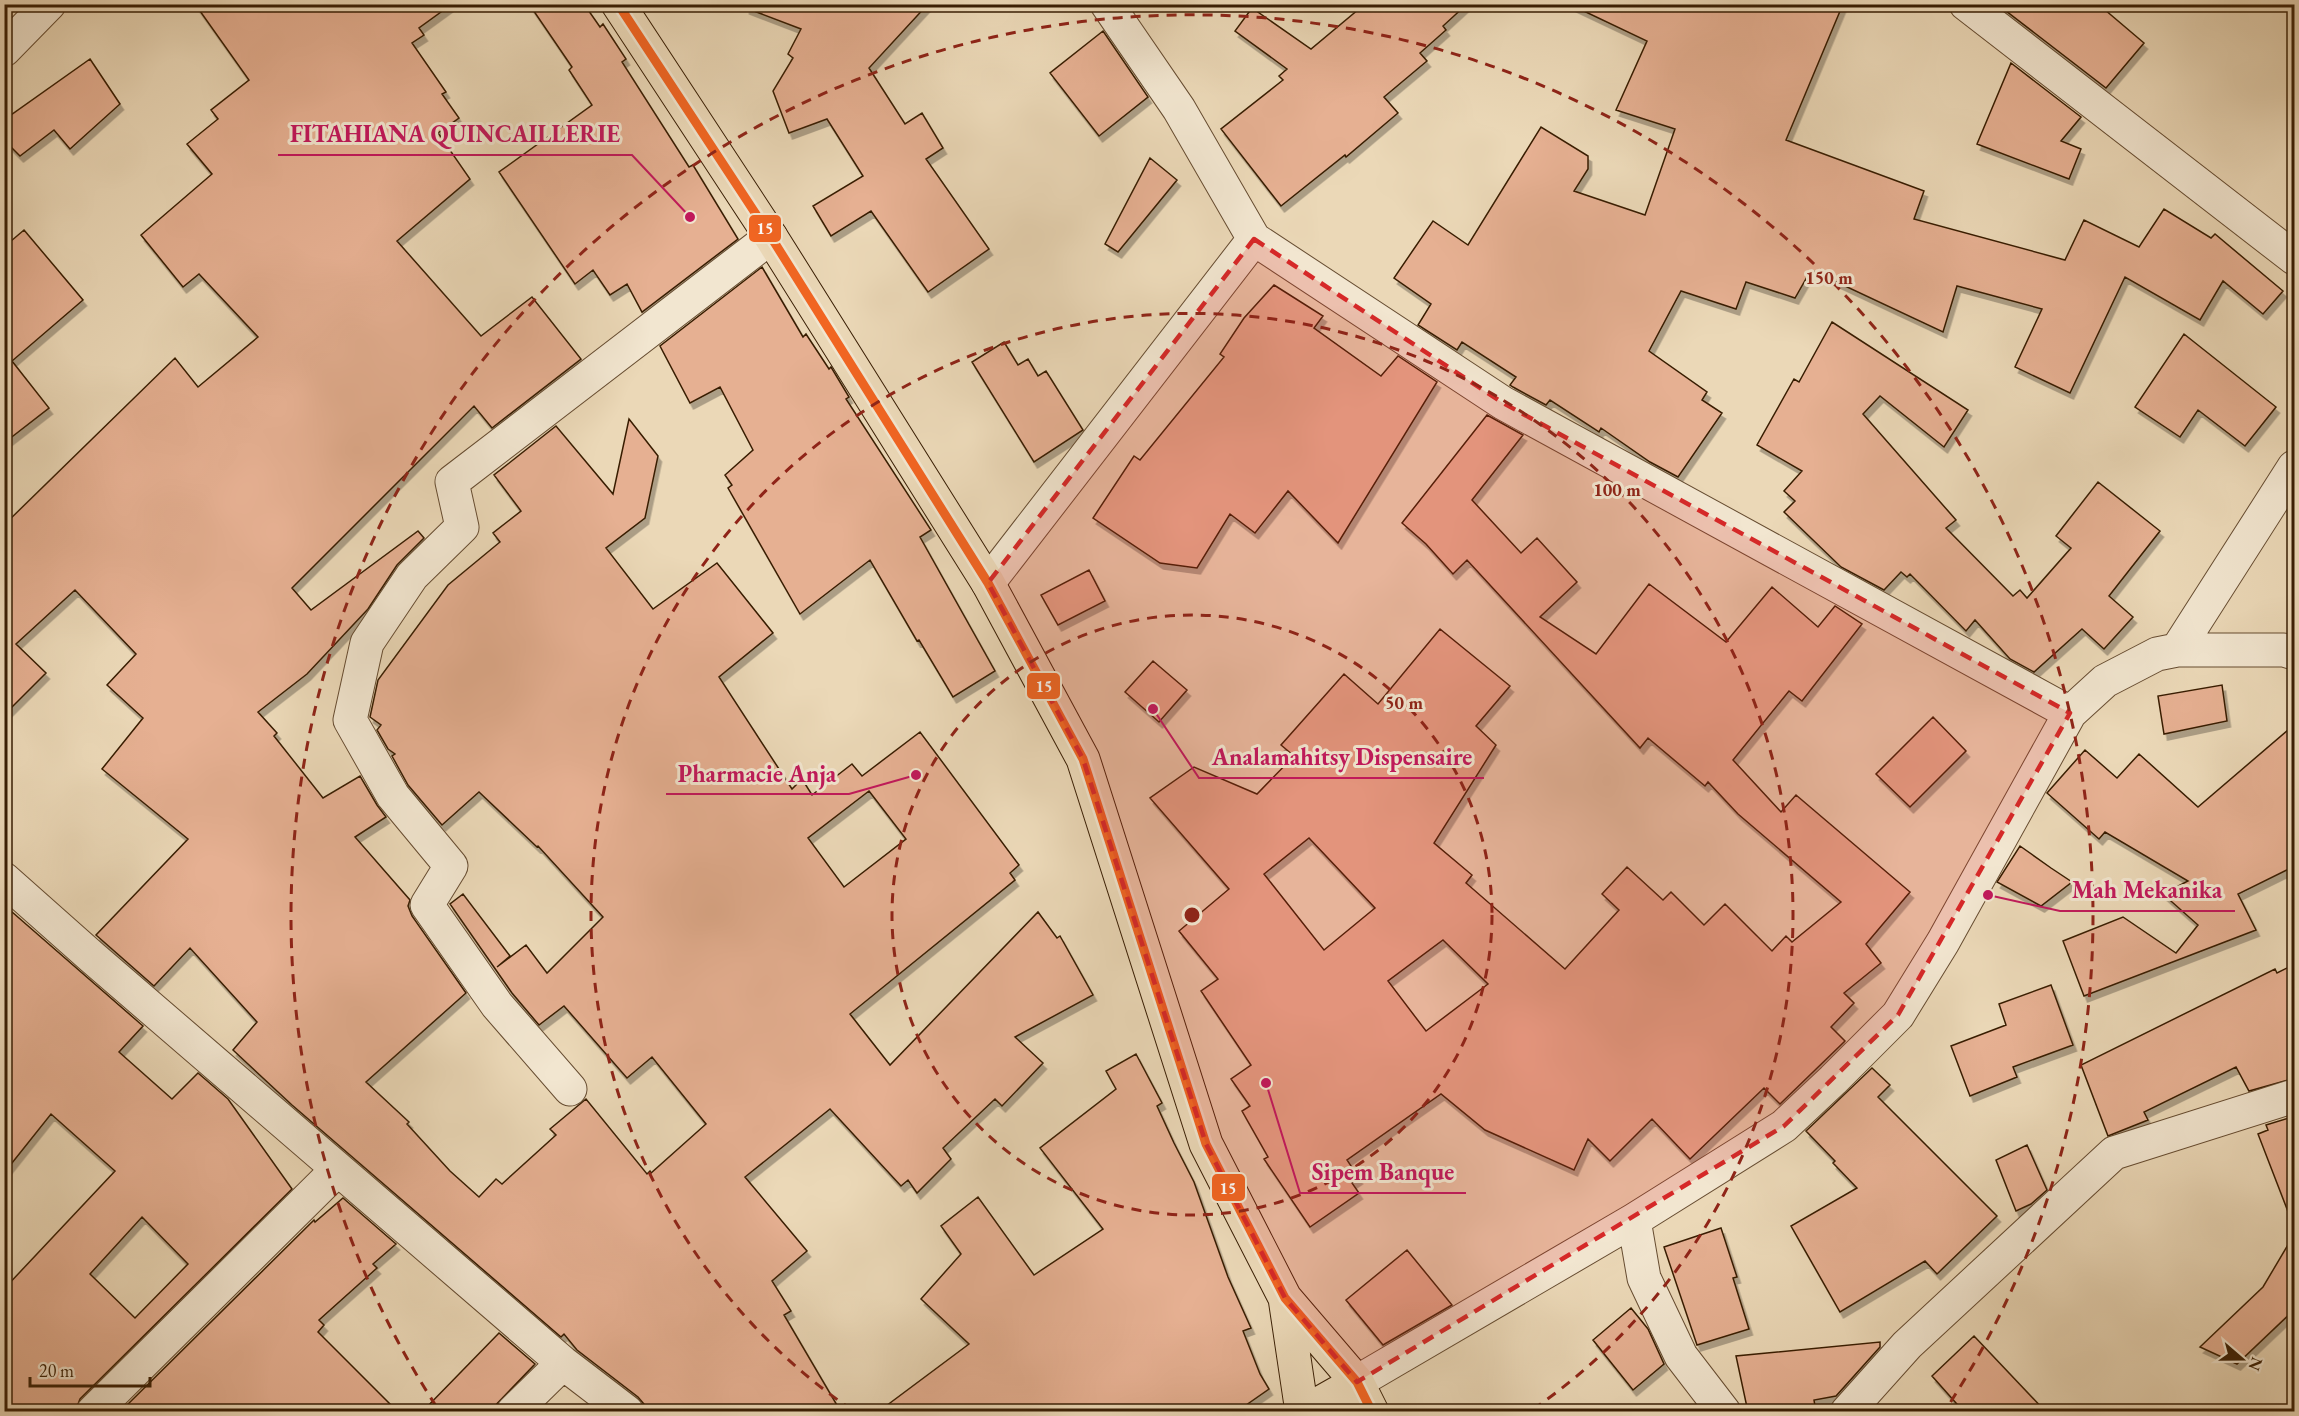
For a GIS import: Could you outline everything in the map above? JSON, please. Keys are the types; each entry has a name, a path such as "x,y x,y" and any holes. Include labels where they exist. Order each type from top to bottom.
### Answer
{"main road":[{"path":"618,4 771,237 988,583 1083,759 1206,1144 1285,1298 1357,1382 1372,1412"},
{"path":"1285,1298 1303,1412 1357,1382"}],"street":[{"path":"4,50 49,4"},
{"path":"1107,4 1179,109 1254,239 1503,403 2070,713"},
{"path":"1966,4 2295,258"},
{"path":"570,1089 497,1005 427,905 452,866 393,796 350,720 367,643 412,576 462,527 452,482 771,237"},
{"path":"988,583 1254,239"},
{"path":"2177,650 2295,467"},
{"path":"1357,1382 1634,1220 1784,1126 1898,1015 1943,942 2070,713 2105,681 2157,654 2177,650 2284,650 2295,653"},
{"path":"4,879 337,1170 563,1363 627,1412"},
{"path":"1847,1412 1907,1345 2114,1153 2295,1096"},
{"path":"93,1412 337,1170"},
{"path":"1634,1220 1644,1278 1681,1356 1724,1412"},
{"path":"513,1412 563,1363"}],"highlighted area":[{"path":"1254,239 1503,403 2070,713 1898,1015 1784,1126 1357,1382 1285,1298 1206,1144 1083,759 988,583"}],"building":[{"path":"195,4 452,4 419,28 424,35 412,43 446,92 442,94 459,118 438,133 470,179 397,241 481,336 532,297 581,359 492,428 474,406 292,588 311,610 418,531 424,538 397,565 368,609 307,674 258,712 277,733 274,736 323,798 360,776 386,817 355,837 410,900 408,906 412,916 466,993 366,1082 409,1122 407,1124 450,1171 479,1197 496,1179 502,1184 556,1135 550,1129 586,1099 647,1174 650,1171 651,1173 706,1124 652,1057 627,1078 564,1006 539,1025 512,993 450,904 463,894 510,956 497,967 526,945 547,973 603,917 538,846 479,792 442,825 408,785 392,756 395,754 388,749 377,730 381,725 370,717 378,680 448,585 500,542 493,533 521,511 494,475 556,426 613,494 629,419 658,456 645,518 606,548 653,609 717,563 773,633 719,677 792,789 802,779 812,795 852,764 862,776 920,732 1019,865 1010,873 1015,880 850,1014 890,1065 1038,912 1057,938 1060,936 1093,995 1015,1037 1043,1063 1002,1106 995,1099 943,1148 951,1159 917,1193 908,1180 901,1186 830,1109 745,1177 807,1251 772,1281 791,1311 784,1315 841,1412 645,1412 644,1404 638,1397 577,1350 564,1334 561,1337 292,1105 233,1050 257,1022 190,948 154,986 96,935 188,839 102,769 143,718 107,685 136,654 75,590 16,644 46,673 4,715 4,525 175,358 198,387 258,337 199,274 183,287 141,235 212,174 187,144 218,119 211,110 249,80","holes":["869,791 906,839 844,887 808,838"]},
{"path":"529,4 584,4 600,27 603,24 626,59 622,62 689,167 693,165 738,239 642,312 627,284 610,295 593,270 575,284 499,172 592,105 569,70 572,67"},
{"path":"746,4 928,4 869,68 905,124 922,113 943,148 926,159 989,249 928,292 871,211 831,236 813,206 863,176 827,119 789,133 773,91 793,58 788,54 801,29 746,8"},
{"path":"1365,4 1467,4 1443,26 1446,30 1420,53 1427,61 1384,97 1398,113 1346,157 1345,155 1281,206 1221,129 1283,80 1279,76 1287,69 1235,31 1252,8 1311,49"},
{"path":"1569,4 1843,4 1786,140 1924,191 1914,219 2065,260 2084,220 2139,247 2164,209 2211,238 2215,234 2283,291 2263,314 2223,281 2200,320 2125,277 2070,393 2015,367 2042,309 1957,286 1943,332 1811,270 1795,298 1746,282 1736,309 1681,291 1649,351 1707,392 1702,400 1722,413 1678,477 1650,462 1601,428 1599,432 1550,400 1546,405 1513,387 1510,385 1516,377 1462,342 1457,350 1418,325 1431,304 1394,278 1433,221 1468,245 1541,127 1588,156 1588,169 1574,191 1645,215 1675,129 1616,110 1647,41"},
{"path":"1997,4 2098,4 2144,43 2106,88"},
{"path":"1103,31 1148,97 1099,136 1050,73"},
{"path":"90,59 120,104 70,149 54,130 20,156 4,140 4,120"},
{"path":"2011,63 2081,117 2061,141 2081,149 2069,179 1977,144"},
{"path":"1150,158 1177,180 1118,252 1105,244"},
{"path":"24,230 83,300 12,361 49,408 4,443 4,247"},
{"path":"762,267 803,337 806,334 829,369 831,367 849,397 846,399 931,530 920,537 995,671 953,697 870,560 800,614 728,488 732,485 725,475 753,450 720,387 690,403 660,346"},
{"path":"1274,285 1323,316 1314,328 1381,376 1398,356 1437,382 1338,543 1288,491 1255,533 1230,514 1197,568 1160,563 1093,518 1134,456 1140,460 1224,357 1220,354 1244,318"},
{"path":"1832,322 1968,410 1944,447 1880,396 1863,414 1956,520 1946,528 2013,596 2020,590 2027,598 2071,548 2056,536 2098,482 2160,531 2109,596 2133,617 2104,649 2082,629 2034,672 2010,659 1975,620 1966,631 1910,574 1907,577 1901,572 1884,590 1841,567 1784,512 1795,501 1784,491 1802,471 1757,445 1794,379 1799,382"},
{"path":"2184,334 2276,407 2245,446 2198,410 2180,437 2135,407"},
{"path":"1004,342 1018,365 1028,359 1038,376 1046,371 1083,430 1034,462 972,362"},
{"path":"1487,415 1523,435 1472,500 1521,553 1537,538 1577,582 1540,617 1596,654 1649,584 1726,642 1772,587 1818,627 1835,606 1862,624 1802,701 1789,691 1733,760 1781,812 1796,795 1910,892 1866,944 1881,963 1844,993 1854,1003 1831,1027 1845,1041 1780,1104 1764,1088 1690,1159 1652,1119 1610,1161 1588,1139 1574,1170 1485,1130 1441,1094 1347,1160 1359,1178 1352,1183 1359,1193 1310,1227 1264,1159 1268,1157 1242,1111 1250,1106 1231,1079 1251,1065 1201,991 1218,979 1179,931 1229,889 1150,798 1194,767 1257,794 1294,756 1281,745 1344,674 1378,704 1440,629 1510,686 1476,726 1496,745 1434,843 1472,875 1466,883 1565,969 1619,910 1602,894 1627,867 1663,900 1671,892 1704,925 1725,904 1772,951 1786,936 1792,942 1841,902 1738,814 1708,782 1705,786 1648,738 1640,748 1467,560 1453,574 1426,544 1402,523","holes":["1309,838 1375,908 1324,950 1264,874","1443,940 1488,984 1426,1031 1388,981"]},
{"path":"1089,570 1105,601 1058,625 1041,595"},
{"path":"1153,661 1187,690 1159,722 1125,692"},
{"path":"2222,685 2227,721 2164,734 2158,696"},
{"path":"1933,717 1966,751 1910,807 1876,774"},
{"path":"2295,724 2295,866 2238,894 2256,930 2084,996 2063,941 2123,917 2176,953 2198,925 2163,894 2188,881 2105,832 2099,839 2047,793 2085,750 2117,778 2139,754 2198,807"},
{"path":"2020,846 2072,882 2041,906 1997,882"},
{"path":"4,905 143,1026 119,1052 172,1099 198,1073 228,1099 292,1189 80,1399 75,1412 4,1412 4,1289 115,1171 51,1114 4,1173","holes":["142,1217 188,1264 135,1318 90,1274"]},
{"path":"2295,964 2295,1078 2249,1091 2236,1067 2144,1112 2148,1120 2108,1136 2081,1065 2275,969 2277,973"},
{"path":"2051,985 2073,1045 2013,1067 2017,1077 1970,1096 1951,1046 2006,1025 1999,1004"},
{"path":"1136,1054 1162,1103 1157,1106 1194,1182 1228,1277 1251,1328 1243,1331 1260,1374 1269,1389 1236,1412 878,1412 969,1344 921,1299 961,1254 941,1226 978,1197 1034,1275 1103,1229 1040,1148 1116,1089 1106,1071"},
{"path":"1872,1068 1890,1085 1878,1097 1997,1216 1937,1274 1925,1261 1840,1312 1791,1226 1857,1188 1806,1131"},
{"path":"2295,1116 2295,1222 2292,1222 2258,1134 2268,1130 2266,1125"},
{"path":"2027,1145 2047,1190 2031,1204 2016,1211 1996,1160"},
{"path":"343,1198 396,1244 373,1264 377,1268 319,1320 324,1325 318,1332 398,1412 120,1412 314,1220 315,1222"},
{"path":"1721,1228 1737,1277 1733,1278 1749,1329 1697,1345 1664,1247"},
{"path":"2295,1233 2295,1309 2237,1364 2200,1347 2263,1287"},
{"path":"1407,1250 1452,1305 1383,1345 1346,1300"},
{"path":"1631,1308 1648,1329 1664,1364 1633,1390 1593,1340"},
{"path":"499,1333 535,1364 489,1412 422,1412"},
{"path":"1974,1336 2046,1412 1964,1412 1932,1376"},
{"path":"1880,1342 1880,1347 1836,1396 1814,1400 1816,1412 1748,1412 1736,1356"}],"transit line":[{"name":"15","path":"618,4 771,237 988,583 1083,759 1206,1144 1285,1298 1357,1382 1372,1412"}],"place":[{"name":"FITAHIANA QUINCAILLERIE","path":"690,217"},
{"name":"Analamahitsy Dispensaire","path":"1153,709"},
{"name":"Pharmacie Anja","path":"916,775"},
{"name":"Mah Mekanika","path":"1988,895"},
{"name":"Sipem Banque","path":"1266,1083"}]}
